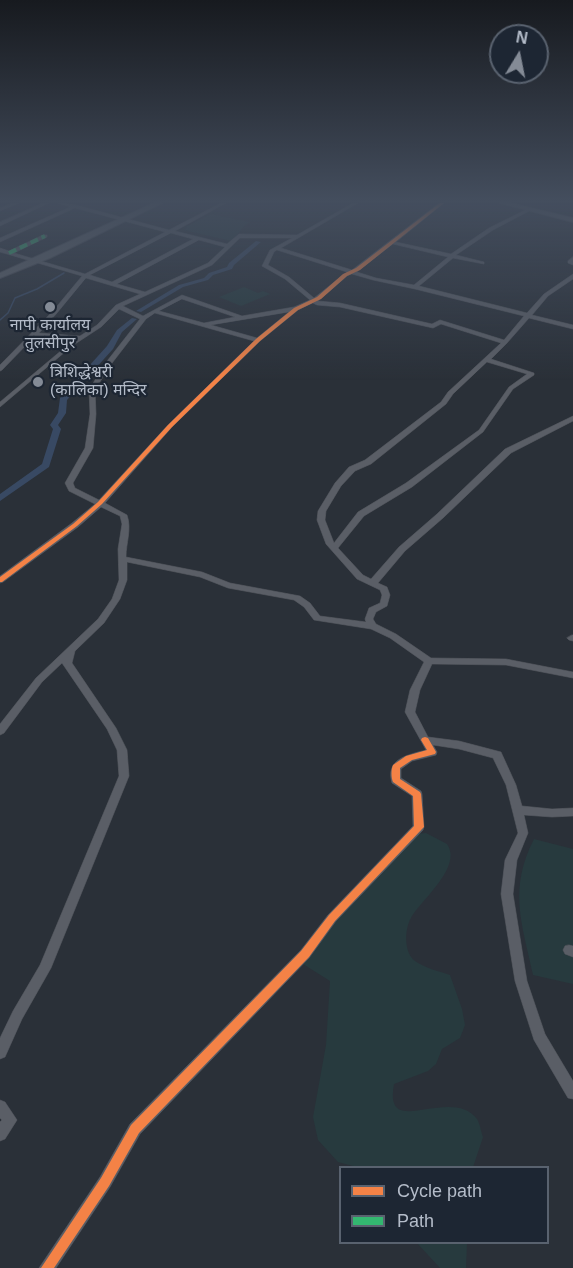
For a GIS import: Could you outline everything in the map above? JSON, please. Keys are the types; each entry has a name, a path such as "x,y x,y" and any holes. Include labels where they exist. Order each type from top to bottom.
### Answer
{"main road":[{"path":"0,276 29,262"}],"street":[{"path":"41,262 146,294"},
{"path":"0,369 85,276 111,262"},
{"path":"112,284 153,262"},
{"path":"0,405 54,358 99,326 118,306 212,262"},
{"path":"267,262 265,266 287,278 317,303 340,305 433,326 440,322 505,342"},
{"path":"321,262 526,317 573,327"},
{"path":"0,580 75,525 100,503 170,426 258,340 296,309 315,299 365,262"},
{"path":"416,287 443,262"},
{"path":"373,626 369,619 372,610 384,604 386,595 384,589 360,577 329,542 321,520 322,511 338,484 352,469 368,462 444,402 450,393 488,360 546,295 573,276"},
{"path":"0,731 39,680 101,621 116,599 123,579 122,559 126,524 123,515 72,489 69,483 89,448 93,414 92,390 106,366 143,318 182,297 241,318"},
{"path":"118,306 143,318"},
{"path":"200,325 296,309"},
{"path":"154,311 258,340"},
{"path":"253,316 277,325"},
{"path":"34,334 81,338"},
{"path":"334,548 361,513 409,485 481,431 511,388 532,374 488,360"},
{"path":"372,584 402,549 508,451 573,418"},
{"path":"122,559 202,576 228,585 297,598 307,605 317,618 373,626 393,636 429,661 506,662 573,675"},
{"path":"0,1053 17,1016 45,968 124,776 122,750 111,728 67,663 71,649"},
{"path":"47,1268 105,1182 135,1129 305,954 332,918 419,827 417,794 396,780 396,766 409,758 432,752 410,712 415,690 429,661"},
{"path":"425,740 459,745 497,755 511,785 523,832 511,860 507,894 521,981 539,1036 573,1093"},
{"path":"519,810 573,812"},
{"path":"0,1107 10,1120 0,1134"}],"green space":[{"path":"244,287 258,293 263,291 270,294 241,306 219,297"},
{"path":"426,833 447,844 450,863 439,883 411,918 406,935 407,947 415,961 450,975 465,1025 460,1038 442,1049 436,1064 428,1071 394,1084 393,1101 399,1109 407,1111 443,1107 467,1111 477,1119 483,1137 473,1166 353,1166 338,1162 318,1140 313,1117 326,1045 330,981 295,959 416,834"},
{"path":"534,839 573,849 573,984 533,975 522,923 519,891 521,874"},
{"path":"418,1244 467,1244 466,1268 440,1268"}],"waterway":[{"path":"139,311 181,286 206,279 211,274 230,268 233,262"},
{"path":"0,320 8,313 15,298 37,289 64,273"},
{"path":"0,498 46,465 57,429 54,425 62,413 63,400 110,347 119,331 134,319"}],"cycle path":[{"path":"0,580 75,525 100,503 170,426 258,340 296,309 319,298 345,275 367,262"},
{"path":"47,1268 105,1182 135,1129 305,954 332,918 419,827 417,794 396,780 396,767 409,758 432,752 425,740"}],"place":[{"name":"नापी कार्यालय तुलसीपुर","path":"50,307"},
{"name":"त्रिशिद्धेश्वरी (कालिका) मन्दिर","path":"38,382"}]}
